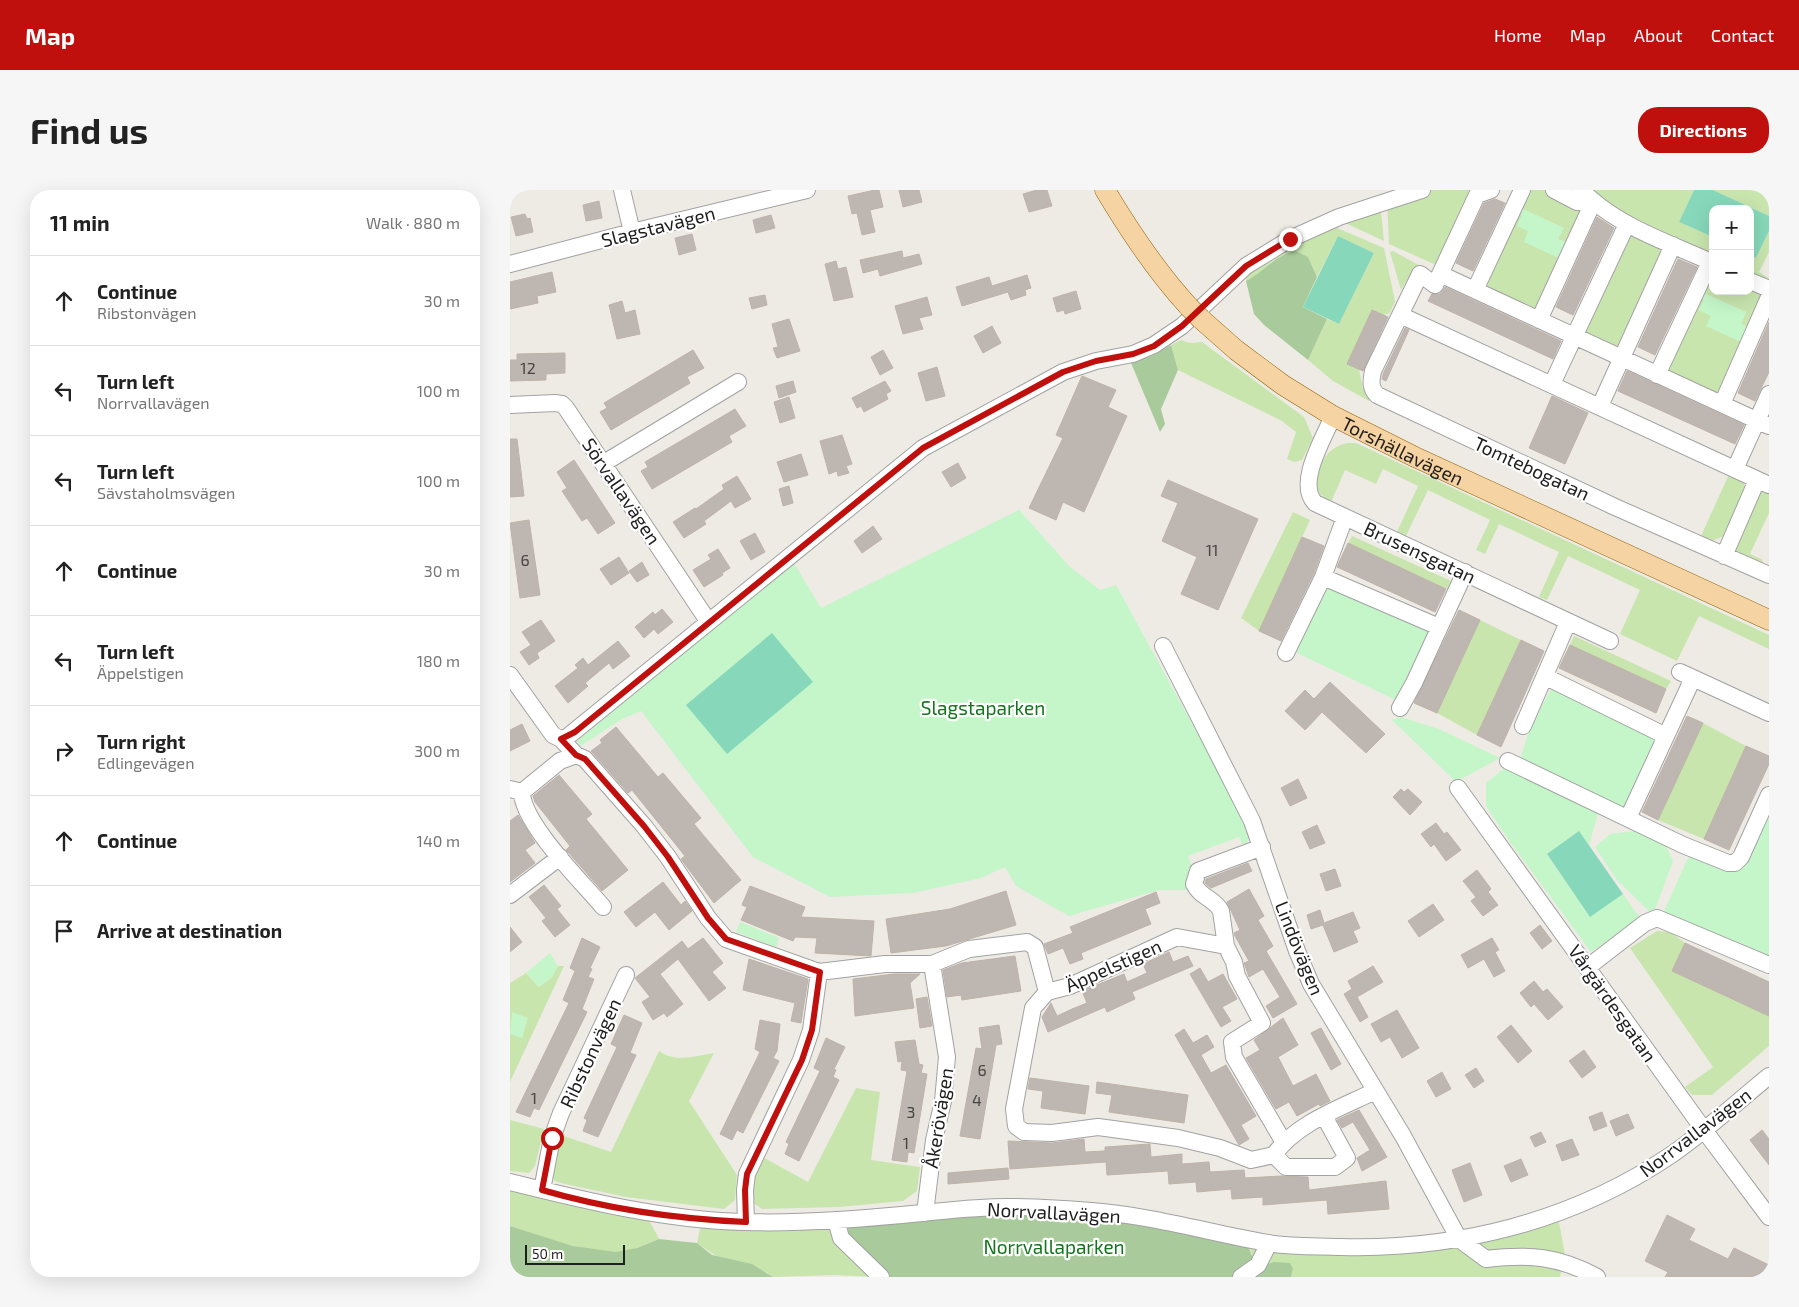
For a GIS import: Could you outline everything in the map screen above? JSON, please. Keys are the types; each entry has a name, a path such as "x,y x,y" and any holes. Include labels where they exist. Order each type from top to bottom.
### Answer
{"main road":[{"name":"Torshällavägen","path":"1105,190 1164,279 1195,313 1236,350 1283,385 1333,416 1415,457 1769,620"}],"street":[{"path":"622,190 632,232"},
{"name":"Slagstavägen","path":"510,264 632,232 807,190"},
{"path":"559,738 575,732 923,448 1044,382 1080,366 1133,354 1154,346 1182,326 1235,275 1282,244 1339,217 1422,190"},
{"path":"1491,190 1477,195 1440,274 1763,423"},
{"path":"1475,290 1496,249 1522,190"},
{"path":"1554,190 1577,202 1588,202 1585,194"},
{"path":"1539,320 1590,209 1585,194"},
{"path":"1585,194 1604,210 1627,224 1709,262"},
{"path":"1552,384 1627,224"},
{"path":"1600,406 1673,245"},
{"path":"1657,375 1709,267"},
{"name":"Tomtebogatan","path":"1440,274 1435,285 1420,274 1373,371 1371,385 1377,395 1724,556 1769,575"},
{"path":"1754,283 1769,290"},
{"path":"1722,404 1769,297"},
{"path":"1400,315 1763,482 1724,556"},
{"path":"604,463 738,382"},
{"path":"1735,469 1763,423 1769,394"},
{"name":"Sörvallavägen","path":"510,405 562,404 604,463 708,622"},
{"name":"Brusensgatan","path":"1333,416 1308,477 1308,491 1315,503 1610,641"},
{"path":"1286,653 1323,577 1345,517"},
{"path":"1400,708 1414,683 1465,572"},
{"path":"1323,577 1439,628"},
{"path":"1523,726 1546,677 1568,622"},
{"name":"Lindövägen","path":"1163,646 1244,804 1262,846 1304,968 1459,1239"},
{"name":"Äppelstigen","path":"510,675 559,738 576,755 585,759 644,826 668,857 708,918 726,939 820,972 885,964 932,964 969,949 1027,942 1035,947 1046,992 1070,986 1177,937 1226,946"},
{"path":"1628,818 1666,736 1686,675 1769,713"},
{"path":"1546,677 1666,736"},
{"path":"576,755 560,761 516,791 527,812 560,857 603,907"},
{"path":"1508,761 1683,845 1728,863 1735,863 1741,856 1769,796"},
{"name":"Vårgärdesgatan","path":"1458,788 1704,1130 1769,1217"},
{"path":"1262,846 1198,871 1194,884 1197,892 1219,907 1221,911 1226,946 1234,962 1236,976 1262,1024 1232,1042 1234,1057 1283,1141"},
{"path":"510,895 560,857"},
{"path":"1588,967 1645,923 1657,918 1769,965"},
{"name":"Åkerövägen","path":"924,1212 934,1140 943,1102 947,1057 932,964"},
{"path":"746,1222 745,1190 747,1174 802,1060 812,1030 820,972"},
{"name":"Ribstonvägen","path":"542,1190 552,1138 561,1113 626,974"},
{"path":"1046,992 1032,1008 1014,1109 1016,1126 1024,1132 1052,1132 1098,1127 1178,1138 1220,1148 1251,1160 1274,1155 1283,1141 1324,1116 1375,1091"},
{"name":"Norrvallavägen","path":"510,1182 642,1210 746,1222 836,1220 1004,1207 1091,1210 1143,1218 1269,1243 1297,1246 1381,1248 1430,1245 1493,1234 1582,1204 1640,1174 1673,1154 1769,1076"},
{"path":"1274,1155 1286,1167 1298,1169 1335,1167 1341,1163 1346,1158 1324,1116"},
{"path":"836,1220 841,1238 881,1277"},
{"path":"1459,1239 1486,1260 1526,1256 1559,1260 1597,1277"},
{"path":"1241,1277 1258,1265 1269,1243"}],"green space":[{"path":"1419,190 1471,190 1436,265 1389,244 1387,200"},
{"path":"1521,190 1549,190 1585,206 1568,244 1558,239 1563,228 1514,205"},
{"path":"1589,190 1694,190 1679,222 1709,235 1709,254 1612,209"},
{"path":"1694,190 1713,190 1745,205 1709,205 1709,235 1679,222"},
{"path":"1713,190 1769,190 1769,216 1754,209 1754,205 1745,205"},
{"path":"1380,202 1384,241 1341,221"},
{"path":"1514,205 1564,228 1558,239 1568,244 1561,259 1524,242 1528,231 1517,226 1522,215 1512,210"},
{"path":"1754,209 1769,216 1769,231 1756,258 1754,257"},
{"path":"1512,210 1522,215 1529,231 1561,259 1537,311 1478,285"},
{"path":"1330,225 1384,248 1395,301 1390,313 1383,315 1372,310 1348,364 1359,369 1363,389 1371,398 1369,401 1333,381 1308,360 1327,319 1339,324 1374,253 1338,236 1317,277 1308,257 1273,260 1258,275 1246,281 1246,269"},
{"path":"1626,229 1666,246 1618,351 1580,332"},
{"path":"1769,231 1769,252 1759,272 1769,278 1764,280 1754,275 1754,257 1756,258"},
{"path":"1338,236 1374,253 1339,324 1303,307"},
{"path":"1296,251 1308,257 1317,277 1303,307 1327,319 1308,360 1264,325 1254,314 1246,281 1275,260"},
{"path":"1393,251 1435,274 1413,270 1401,290 1390,252"},
{"path":"1709,272 1709,295 1754,295 1754,285 1767,290 1750,328 1741,324 1746,312 1696,290"},
{"path":"1696,290 1746,312 1741,324 1750,328 1743,343 1706,326 1711,316 1699,310 1704,299 1694,295"},
{"path":"1694,295 1704,299 1711,316 1743,343 1719,396 1660,370"},
{"path":"1181,340 1190,343 1202,342 1304,417 1313,438 1302,460 1294,462 1287,459 1296,432 1282,421 1178,370 1171,345"},
{"path":"1171,345 1178,370 1161,409 1165,424 1160,432 1131,363 1134,358 1149,357"},
{"path":"1347,443 1356,443 1769,635 1769,649 1699,616 1677,661 1620,634 1640,590 1568,556 1547,600 1539,597 1559,552 1499,524 1485,554 1476,550 1490,520 1428,490 1406,536 1397,532 1418,486 1383,469 1376,484 1345,470 1331,502 1316,491 1319,467 1327,455 1339,446"},
{"path":"1730,472 1744,482 1745,487 1724,536 1712,541 1701,536"},
{"path":"1758,487 1769,489 1769,513 1750,554 1763,560 1761,564 1736,552 1734,546"},
{"name":"Slagstaparken","path":"1019,510 1070,567 1100,590 1116,585 1231,795 1250,836 1244,848 1239,837 1188,856 1192,867 1192,890 1159,890 1069,916 1016,886 1005,867 981,878 913,893 830,897 753,857 641,711 622,719 580,746 577,741 794,563 821,608"},
{"path":"1293,512 1310,520 1259,631 1241,618"},
{"path":"1352,536 1451,581 1447,589 1348,543"},
{"path":"1329,585 1379,605 1429,632 1418,662 1396,700 1297,653 1304,626"},
{"path":"1480,620 1521,640 1477,735 1437,713"},
{"path":"772,633 813,682 727,754 686,705"},
{"path":"1574,636 1671,681 1666,689 1570,645"},
{"path":"1552,688 1660,740 1627,811 1520,760 1531,724"},
{"path":"1401,717 1439,729 1500,758 1456,782 1392,720"},
{"path":"1703,723 1746,746 1704,839 1658,820"},
{"path":"1507,766 1599,810 1589,845 1579,831 1547,855 1590,916 1623,894 1640,918 1591,952 1510,842 1486,806 1486,783"},
{"path":"1769,815 1769,963 1662,916 1688,858 1700,852 1742,868"},
{"path":"1643,830 1663,840 1673,861 1653,915 1617,880 1595,847 1610,834"},
{"path":"1579,831 1623,894 1590,917 1547,854"},
{"path":"740,922 779,938 776,947 736,932"},
{"path":"1657,931 1670,932 1685,943 1672,971 1767,1015 1769,1012 1769,1046 1712,1095 1692,1095 1685,1087 1713,1067 1630,948"},
{"path":"550,953 558,966 552,977 539,987 526,973"},
{"path":"558,966 564,966 510,1082 510,983 526,973 539,987 552,977"},
{"path":"512,1012 528,1018 522,1038 510,1034"},
{"path":"659,1051 665,1055 679,1058 714,1053 689,1101 737,1175 735,1200 724,1209 626,1197 565,1184 555,1181 551,1176 558,1134 611,1152"},
{"path":"856,1088 880,1092 871,1160 920,1167 917,1191 903,1201 839,1207 762,1209 752,1202 751,1173 759,1155 808,1182"},
{"path":"510,1120 544,1129 535,1166 529,1173 510,1171"},
{"path":"510,1190 583,1208 648,1218 659,1239 623,1252 597,1251 566,1244 510,1226"},
{"name":"Norrvallaparken","path":"1012,1214 1086,1217 1159,1226 1248,1246 1257,1268 1274,1262 1290,1263 1293,1269 1291,1277 876,1277 877,1262 841,1229 846,1223"},
{"path":"1559,1222 1565,1255 1560,1277 1291,1277 1293,1269 1257,1268 1249,1246 1314,1254 1378,1255 1446,1247"},
{"path":"846,1223 849,1238 865,1249 877,1262 876,1277 835,1275 773,1277 766,1272 719,1258 697,1243 700,1229 704,1225"},
{"path":"510,1226 573,1246 616,1252 637,1248 659,1239 697,1243 712,1255 752,1264 773,1277 510,1277"}],"building":[{"path":"879,190 883,207 870,210 875,232 862,235 857,213 852,214 848,196"},
{"path":"899,190 919,190 922,202 903,207"},
{"path":"1037,190 1047,190 1052,206 1029,212 1023,194"},
{"path":"1495,199 1505,203 1473,271 1456,263 1484,203"},
{"path":"599,201 602,218 586,221 583,205"},
{"path":"525,214 527,219 530,218 533,232 516,236 511,217"},
{"path":"771,215 775,228 756,233 753,220"},
{"path":"1597,217 1614,228 1573,315 1556,307"},
{"path":"692,234 696,250 679,255 675,238"},
{"path":"902,251 903,258 919,254 922,264 880,276 878,269 863,273 860,260"},
{"path":"1678,259 1697,267 1655,355 1638,347"},
{"path":"836,261 838,269 846,267 853,297 834,301 825,264"},
{"path":"552,272 556,292 537,296 538,303 510,309 510,282"},
{"path":"1027,275 1031,288 1025,290 1026,295 1011,300 1008,292 962,306 956,287 989,277 992,286"},
{"path":"1445,287 1561,341 1553,359 1428,301 1432,294 1440,294"},
{"path":"1076,291 1081,309 1065,314 1064,310 1057,312 1053,298"},
{"path":"765,295 767,305 752,309 749,298"},
{"path":"927,297 932,315 919,318 923,329 903,334 895,306"},
{"path":"622,301 625,313 635,310 640,334 617,339 609,305"},
{"path":"1372,310 1388,317 1363,371 1347,364"},
{"path":"789,319 800,351 777,358 773,348 778,347 772,324"},
{"path":"1769,322 1769,372 1755,401 1738,393"},
{"path":"992,326 1001,343 983,353 974,336"},
{"path":"1405,328 1409,330 1386,381 1382,379 1383,374"},
{"path":"693,350 704,368 687,377 690,383 611,430 600,412 607,408 604,403"},
{"path":"883,350 893,368 880,375 871,357"},
{"path":"565,353 565,373 546,374 546,380 510,381 510,360 517,360 517,354"},
{"path":"937,367 945,396 926,401 918,373"},
{"path":"1627,371 1744,425 1735,444 1618,391"},
{"path":"1082,376 1116,390 1108,407 1127,416 1084,512 1063,502 1056,520 1029,508 1063,438 1056,435"},
{"path":"793,381 796,392 779,398 776,386"},
{"path":"885,381 891,391 886,394 888,399 864,412 861,406 857,408 852,398"},
{"path":"1552,396 1588,413 1565,464 1529,448"},
{"path":"789,397 795,418 780,423 774,402"},
{"path":"735,409 746,426 729,436 732,442 652,489 641,471 648,467 645,462"},
{"path":"842,435 852,464 846,466 849,473 838,476 837,471 829,474 820,441"},
{"path":"510,439 517,439 524,496 510,497"},
{"path":"801,454 808,475 784,482 777,462"},
{"path":"574,460 615,523 598,534 587,518 582,521 562,491 567,488 557,472"},
{"path":"958,463 966,478 951,487 942,472"},
{"path":"737,476 751,499 735,508 731,501 704,521 706,524 684,538 673,522 696,509 724,489 722,485"},
{"path":"1168,480 1258,519 1218,610 1181,594 1197,557 1162,541 1178,503 1161,496"},
{"path":"789,486 793,503 783,506 779,489"},
{"path":"529,520 540,595 520,598 510,523"},
{"path":"873,526 882,539 862,553 854,541"},
{"path":"755,533 765,552 751,560 740,541"},
{"path":"1302,537 1324,546 1314,573 1281,641 1259,631"},
{"path":"1348,543 1446,589 1435,612 1337,567"},
{"path":"718,549 730,568 722,573 723,575 704,587 693,570 711,559 708,555"},
{"path":"619,557 629,573 611,585 600,569"},
{"path":"642,562 649,575 637,582 629,571"},
{"path":"662,609 673,622 658,634 654,629 644,638 635,627 653,612 655,615"},
{"path":"1459,610 1480,620 1437,713 1414,703"},
{"path":"541,620 555,641 537,653 539,658 529,665 520,652 531,645 522,632"},
{"path":"1521,640 1544,651 1501,747 1477,735"},
{"path":"618,641 630,656 613,669 609,663 585,683 588,686 568,703 555,686 578,668 575,665 583,658 588,665"},
{"path":"1570,645 1666,689 1656,713 1559,668"},
{"path":"1330,682 1385,734 1366,753 1322,712 1305,730 1285,711 1305,690 1314,699"},
{"path":"1687,716 1703,723 1658,820 1642,812"},
{"path":"522,724 530,741 510,751 510,730"},
{"path":"616,727 658,777 663,773 701,818 694,824 741,880 714,903 681,859 685,856 632,790 628,793 591,751 602,743 600,740"},
{"path":"1746,746 1769,756 1769,764 1729,850 1704,839"},
{"path":"559,775 592,814 586,819 628,870 602,891 566,850 570,846 535,802 533,796"},
{"path":"1298,779 1307,798 1290,806 1281,788"},
{"path":"1401,789 1404,792 1408,789 1422,802 1410,815 1393,797"},
{"path":"518,815 535,843 525,850 535,863 510,882 510,821"},
{"path":"1436,823 1444,834 1447,832 1461,850 1446,861 1434,844 1431,847 1421,834"},
{"path":"1317,825 1325,843 1310,849 1302,832"},
{"path":"1248,863 1252,871 1211,888 1205,883 1206,879"},
{"path":"1335,869 1341,886 1326,891 1320,874"},
{"path":"1477,870 1491,889 1488,892 1498,905 1483,916 1471,901 1476,897 1463,881"},
{"path":"663,882 681,905 685,901 692,911 669,930 655,912 636,927 624,912"},
{"path":"544,885 561,906 557,909 570,925 555,937 542,921 546,918 529,897"},
{"path":"750,886 805,907 801,917 874,921 871,956 815,953 817,938 795,937 793,941 741,920 747,907 742,905"},
{"path":"1249,889 1264,916 1258,920 1273,946 1266,951 1297,1004 1273,1018 1266,1006 1280,997 1263,969 1249,977 1244,963 1249,961 1234,933 1240,930 1227,902"},
{"path":"1006,891 1016,925 946,946 891,953 886,919 950,909"},
{"path":"1156,892 1160,903 1145,909 1151,924 1081,953 1083,959 1070,964 1063,948 1048,954 1044,944 1073,933 1070,927"},
{"path":"1433,904 1444,920 1419,937 1408,921"},
{"path":"1320,910 1324,923 1353,912 1360,928 1353,931 1358,942 1334,952 1323,925 1311,929 1307,915"},
{"path":"1540,925 1552,941 1542,949 1530,933"},
{"path":"510,927 522,942 510,952"},
{"path":"582,938 600,947 588,977 594,979 582,1009 587,1012 539,1110 534,1108 530,1117 516,1112 569,1003 563,1000 575,971 570,968"},
{"path":"703,938 723,963 712,972 726,988 709,1001 678,959 660,974 683,1004 667,1017 664,1013 653,1020 642,1002 650,997 635,978 682,941 688,949"},
{"path":"1492,938 1499,950 1495,952 1505,971 1494,977 1484,959 1468,968 1461,955"},
{"path":"1685,943 1769,982 1769,1016 1672,971"},
{"path":"1169,952 1173,962 1188,956 1193,966 1132,992 1135,999 1107,1012 1105,1007 1048,1032 1042,1017 1051,1003 1057,1016 1087,1003 1082,991 1124,974 1127,982 1147,973 1143,964"},
{"path":"1015,956 1021,991 962,1000 961,995 947,997 943,970 962,963"},
{"path":"749,959 808,979 801,1023 791,1021 795,1003 743,990"},
{"path":"1373,966 1383,982 1357,997 1368,1017 1360,1022 1344,994 1352,989 1348,981"},
{"path":"1200,968 1208,982 1223,974 1237,999 1222,1007 1231,1021 1221,1027 1190,974"},
{"path":"894,974 920,974 910,983 914,1008 855,1016 853,979"},
{"path":"1534,981 1543,992 1547,989 1563,1007 1548,1020 1534,1004 1531,1007 1520,993"},
{"path":"927,997 932,1026 920,1028 916,999"},
{"path":"1397,1010 1419,1048 1402,1058 1390,1037 1381,1042 1371,1024"},
{"path":"624,1015 642,1023 630,1053 636,1055 598,1137 583,1131 587,1120 584,1118 617,1047 611,1044"},
{"path":"1283,1018 1298,1045 1278,1057 1293,1086 1316,1074 1330,1101 1320,1106 1319,1104 1297,1116 1289,1102 1276,1109 1246,1058 1260,1050 1254,1040"},
{"path":"760,1020 780,1024 777,1051 773,1058 779,1061 743,1133 737,1130 732,1140 720,1134 760,1052 755,1049"},
{"path":"999,1025 1002,1044 996,1045 980,1139 960,1136 976,1048 982,1049 979,1028"},
{"path":"1511,1025 1532,1051 1518,1063 1497,1037"},
{"path":"1321,1028 1341,1064 1331,1070 1311,1033"},
{"path":"1184,1029 1193,1043 1207,1035 1214,1047 1201,1055 1211,1073 1226,1065 1256,1116 1241,1125 1249,1139 1239,1145 1175,1035"},
{"path":"826,1038 845,1047 834,1069 836,1070 833,1077 839,1080 799,1161 785,1154 789,1144 786,1142 820,1071 814,1068"},
{"path":"915,1040 919,1064 923,1065 921,1073 927,1074 914,1153 908,1152 907,1162 892,1160 907,1071 901,1070 902,1061 898,1062 895,1042"},
{"path":"1584,1050 1596,1067 1582,1078 1569,1061"},
{"path":"1476,1068 1484,1081 1474,1088 1465,1075"},
{"path":"1442,1072 1451,1089 1436,1097 1427,1081"},
{"path":"1030,1078 1089,1086 1085,1114 1041,1108 1043,1091 1028,1089"},
{"path":"1097,1082 1188,1095 1184,1123 1109,1112 1112,1095 1096,1093"},
{"path":"1359,1110 1387,1157 1362,1171 1357,1158 1370,1150 1353,1122 1342,1128 1337,1120"},
{"path":"1602,1112 1607,1126 1594,1131 1589,1117"},
{"path":"1628,1114 1634,1128 1616,1136 1610,1121"},
{"path":"1762,1130 1769,1139 1769,1165 1750,1140"},
{"path":"1541,1132 1546,1142 1535,1147 1530,1137"},
{"path":"1084,1139 1085,1152 1105,1151 1105,1147 1150,1144 1151,1157 1182,1154 1182,1164 1209,1162 1210,1172 1244,1170 1245,1178 1308,1177 1309,1190 1386,1181 1389,1209 1328,1214 1327,1200 1263,1205 1263,1197 1232,1199 1231,1189 1197,1192 1196,1182 1169,1184 1168,1171 1107,1175 1106,1162 1010,1169 1008,1141 1052,1143"},
{"path":"1572,1139 1579,1155 1562,1161 1556,1145"},
{"path":"1521,1159 1528,1175 1511,1182 1504,1166"},
{"path":"1470,1163 1482,1195 1464,1202 1452,1170"},
{"path":"1008,1168 1009,1179 948,1184 948,1173"},
{"path":"1667,1215 1695,1229 1689,1240 1728,1259 1734,1248 1769,1265 1763,1277 1665,1277 1668,1272 1645,1261"}],"route":[{"path":"552,1138 542,1190 560,1196 672,1215 746,1222 745,1190 747,1174 802,1060 812,1030 820,972 726,939 708,918 668,857 617,793 585,759 576,755 561,739 575,732 923,448 1063,372 1113,356 1133,354 1154,346 1182,326 1246,266 1290,239"}]}
